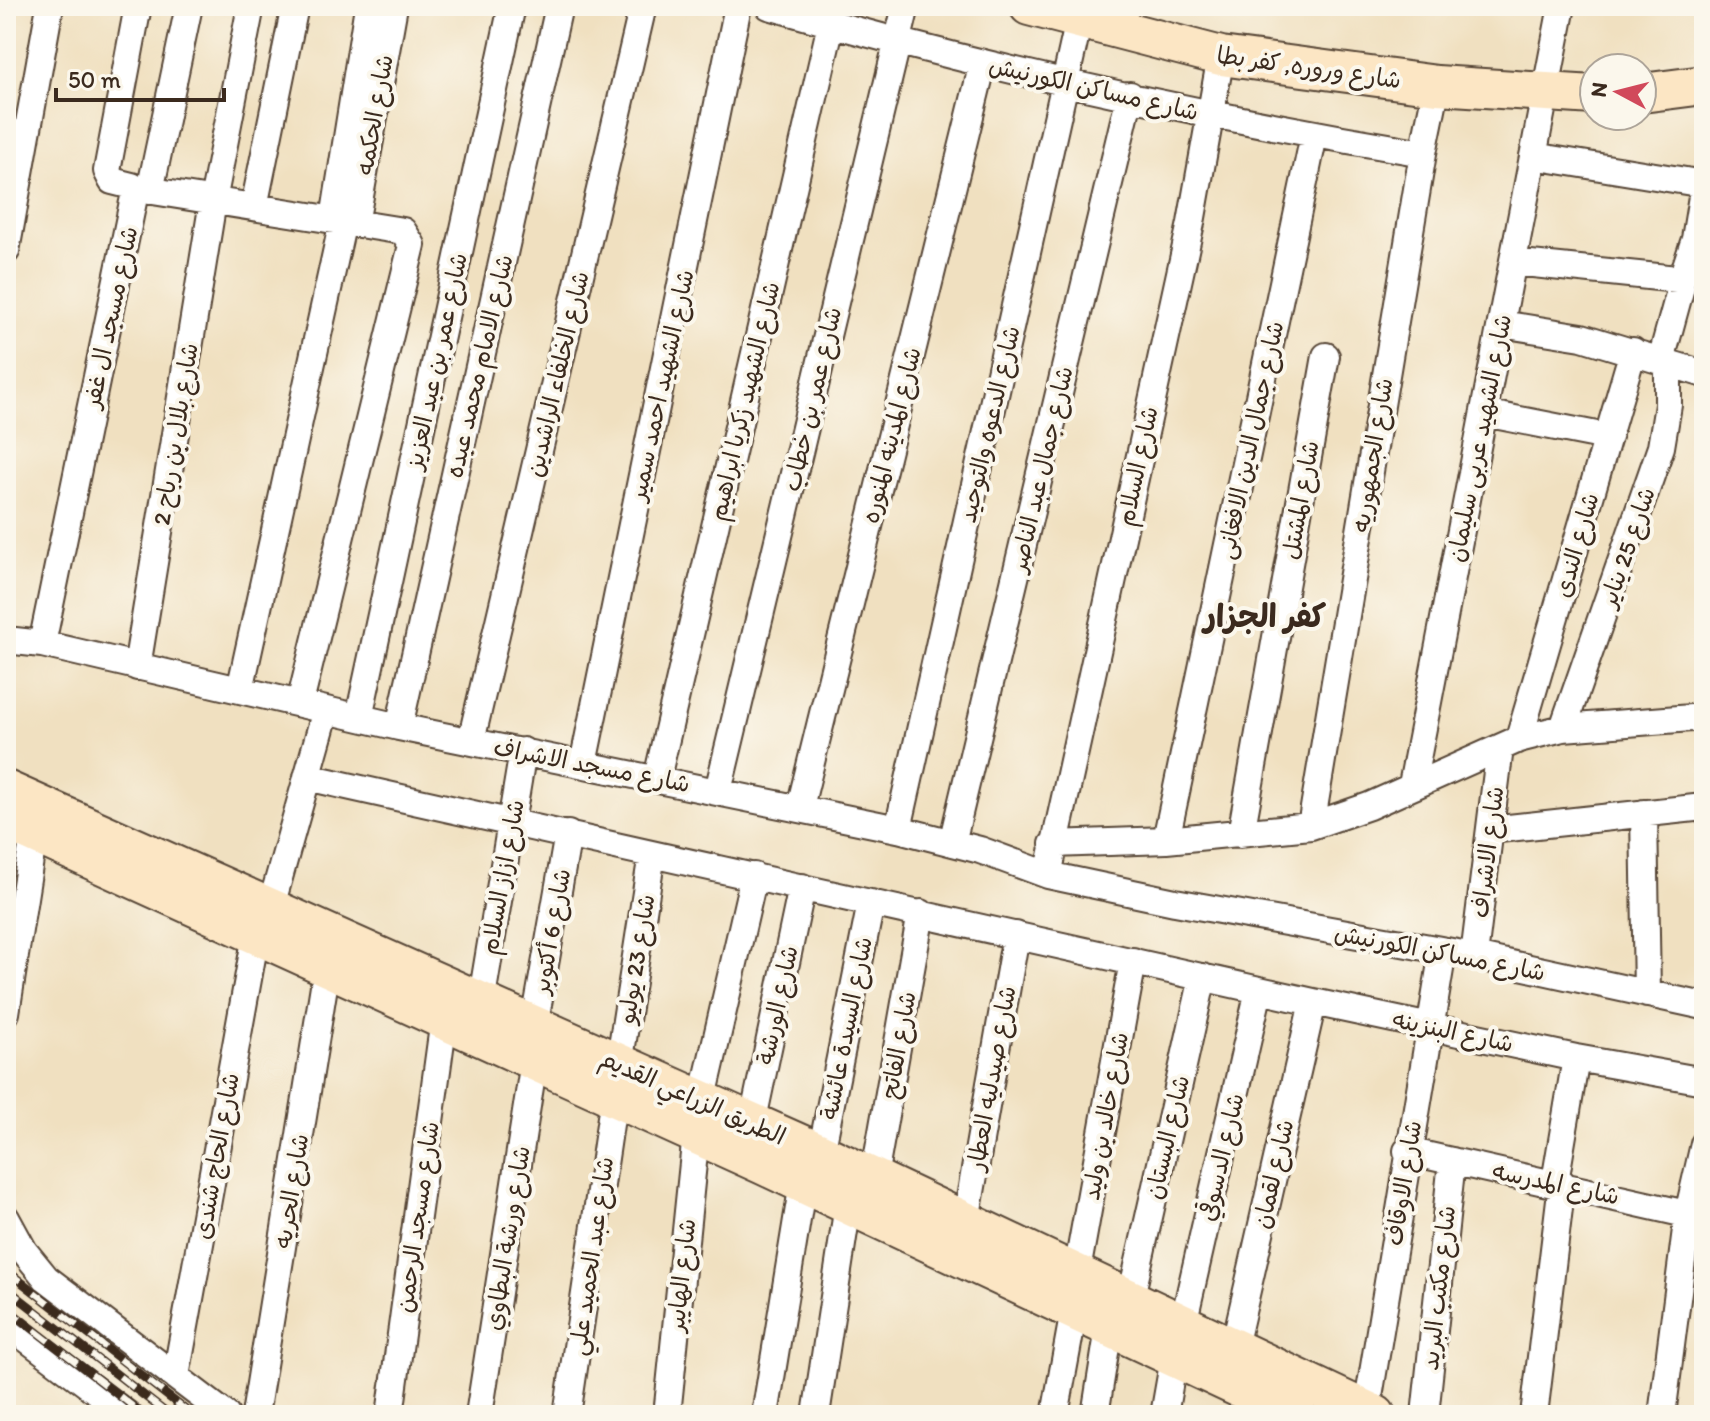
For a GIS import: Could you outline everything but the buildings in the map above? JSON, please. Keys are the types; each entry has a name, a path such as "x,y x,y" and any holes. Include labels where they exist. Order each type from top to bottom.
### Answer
{"main road":[{"name":"شارع وروره, كفر بطا","path":"1029,6 1221,56 1437,85 1578,94"},
{"path":"1658,91 1704,85"},
{"path":"1658,102 1704,106"},
{"name":"الطريق الزراعي القديم","path":"6,790 263,922 327,967 444,1019 534,1044 812,1168 874,1177 1131,1297 1179,1341 1297,1415"},
{"name":"الطريق الزراعي القديم","path":"20,827 481,1003 534,1044"},
{"name":"الطريق الزراعي القديم","path":"699,1118 752,1124 812,1168 848,1205 1109,1328 1234,1347 1370,1414"}],"street":[{"path":"6,251 50,6"},
{"path":"138,6 107,171 112,181 142,190"},
{"name":"شارع مسجد ال غفر","path":"42,644 142,190 189,6"},
{"name":"شارع بلال بن رباح 2","path":"137,667 213,201 251,6"},
{"path":"254,207 295,6"},
{"path":"240,690 344,221 368,6"},
{"name":"شارع الحكمه","path":"344,221 394,6"},
{"name":"شارع عمر بن عبد العزيز","path":"359,717 512,6"},
{"name":"شارع الامام محمد عبده","path":"399,727 559,6"},
{"name":"شارع الخلفاء الراشدين","path":"471,741 643,6"},
{"name":"شارع الشهيد احمد سمير","path":"583,764 738,6"},
{"name":"شارع مساكن الكورنيش","path":"769,6 897,43 1211,115 1423,153"},
{"name":"شارع عمر بن خطاب","path":"718,791 906,6"},
{"name":"شارع الشهيد عربى سليمان","path":"1412,785 1562,6"},
{"name":"شارع الدعوه والتوحيد","path":"898,829 1079,20"},
{"name":"شارع الشهيد زكريا ابراهيم","path":"657,778 831,24"},
{"name":"شارع السلام","path":"1048,875 1191,223 1221,56"},
{"name":"شارع المدينه المنوره","path":"800,807 983,63"},
{"name":"شارع الجمهوريه","path":"1311,826 1423,153 1437,85"},
{"name":"شارع جمال عبد الناصر","path":"952,843 1130,95"},
{"name":"شارع جمال الدين الافغانى","path":"1166,840 1314,135"},
{"path":"1533,156 1704,184"},
{"name":"شارع 25 يناير","path":"1563,728 1661,447 1668,405 1664,361 1680,284 1702,217 1704,184"},
{"name":"شارع الحاج شندى","path":"142,190 403,231 412,245 313,707 307,777 263,922 176,1376"},
{"path":"1513,262 1633,272 1677,279 1680,284"},
{"path":"1501,324 1582,337 1704,374"},
{"name":"شارع الندى","path":"1509,744 1633,351"},
{"name":"شارع المشتل","path":"1241,834 1326,356"},
{"path":"1484,413 1607,437"},
{"name":"شارع مسجد الاشراف","path":"6,640 42,644 399,727 800,807 952,843 1048,875 1175,902"},
{"path":"1053,844 1166,840 1311,826 1369,806 1509,744 1563,728 1704,717"},
{"name":"شارع الاشراف","path":"1474,956 1490,830 1509,744"},
{"name":"شارع ازاز السلام","path":"481,1003 523,751"},
{"path":"307,777 1203,977"},
{"path":"1490,830 1704,807"},
{"path":"1644,813 1647,994"},
{"path":"6,1013 20,827"},
{"name":"شارع 6 أكتوبر","path":"534,1044 568,834"},
{"name":"شارع 23 يوليو","path":"616,1081 652,854"},
{"name":"شارع الهايبر","path":"667,1415 699,1118 754,876"},
{"name":"شارع الورشة","path":"752,1124 802,887"},
{"name":"شارع مساكن الكورنيش","path":"1175,902 1474,956 1704,1006"},
{"name":"شارع السيدة عائشة","path":"765,1415 812,1168 871,903"},
{"name":"شارع الفاتح","path":"874,1177 921,913"},
{"name":"شارع صيدليه العطار","path":"966,1221 1016,935"},
{"name":"شارع الاوقاف","path":"1370,1414 1407,1151 1443,951"},
{"name":"شارع خالد بن وليد","path":"1077,1271 1133,961"},
{"name":"شارع الحريه","path":"255,1415 327,967"},
{"name":"شارع البنزينه","path":"1203,977 1576,1058 1704,1081"},
{"name":"شارع البستان","path":"1131,1297 1203,977"},
{"name":"شارع الدسوقي","path":"1164,1415 1259,990"},
{"name":"شارع لقمان","path":"1234,1347 1313,1002"},
{"name":"شارع مسجد الرحمن","path":"390,1415 444,1019"},
{"name":"شارع ورشة البطاوي","path":"479,1415 534,1044"},
{"path":"1534,1415 1558,1183 1576,1058"},
{"name":"شارع عبد الحميد علي","path":"567,1415 616,1081"},
{"path":"1662,1415 1696,1216 1704,1144"},
{"name":"شارع المدرسه","path":"1407,1151 1696,1216"},
{"name":"شارع مكتب البريد","path":"1425,1415 1452,1161"},
{"path":"816,1415 848,1205"},
{"path":"6,1218 24,1251 46,1278 226,1415"},
{"path":"1055,1415 1074,1311"},
{"path":"6,1323 128,1415"},
{"path":"1095,1415 1109,1328"}],"railway":[{"path":"6,1270 192,1415"},
{"path":"6,1288 169,1415"},
{"path":"6,1308 144,1415"}],"district":[{"name":"كفر الجزار","path":"1265,616"}]}
